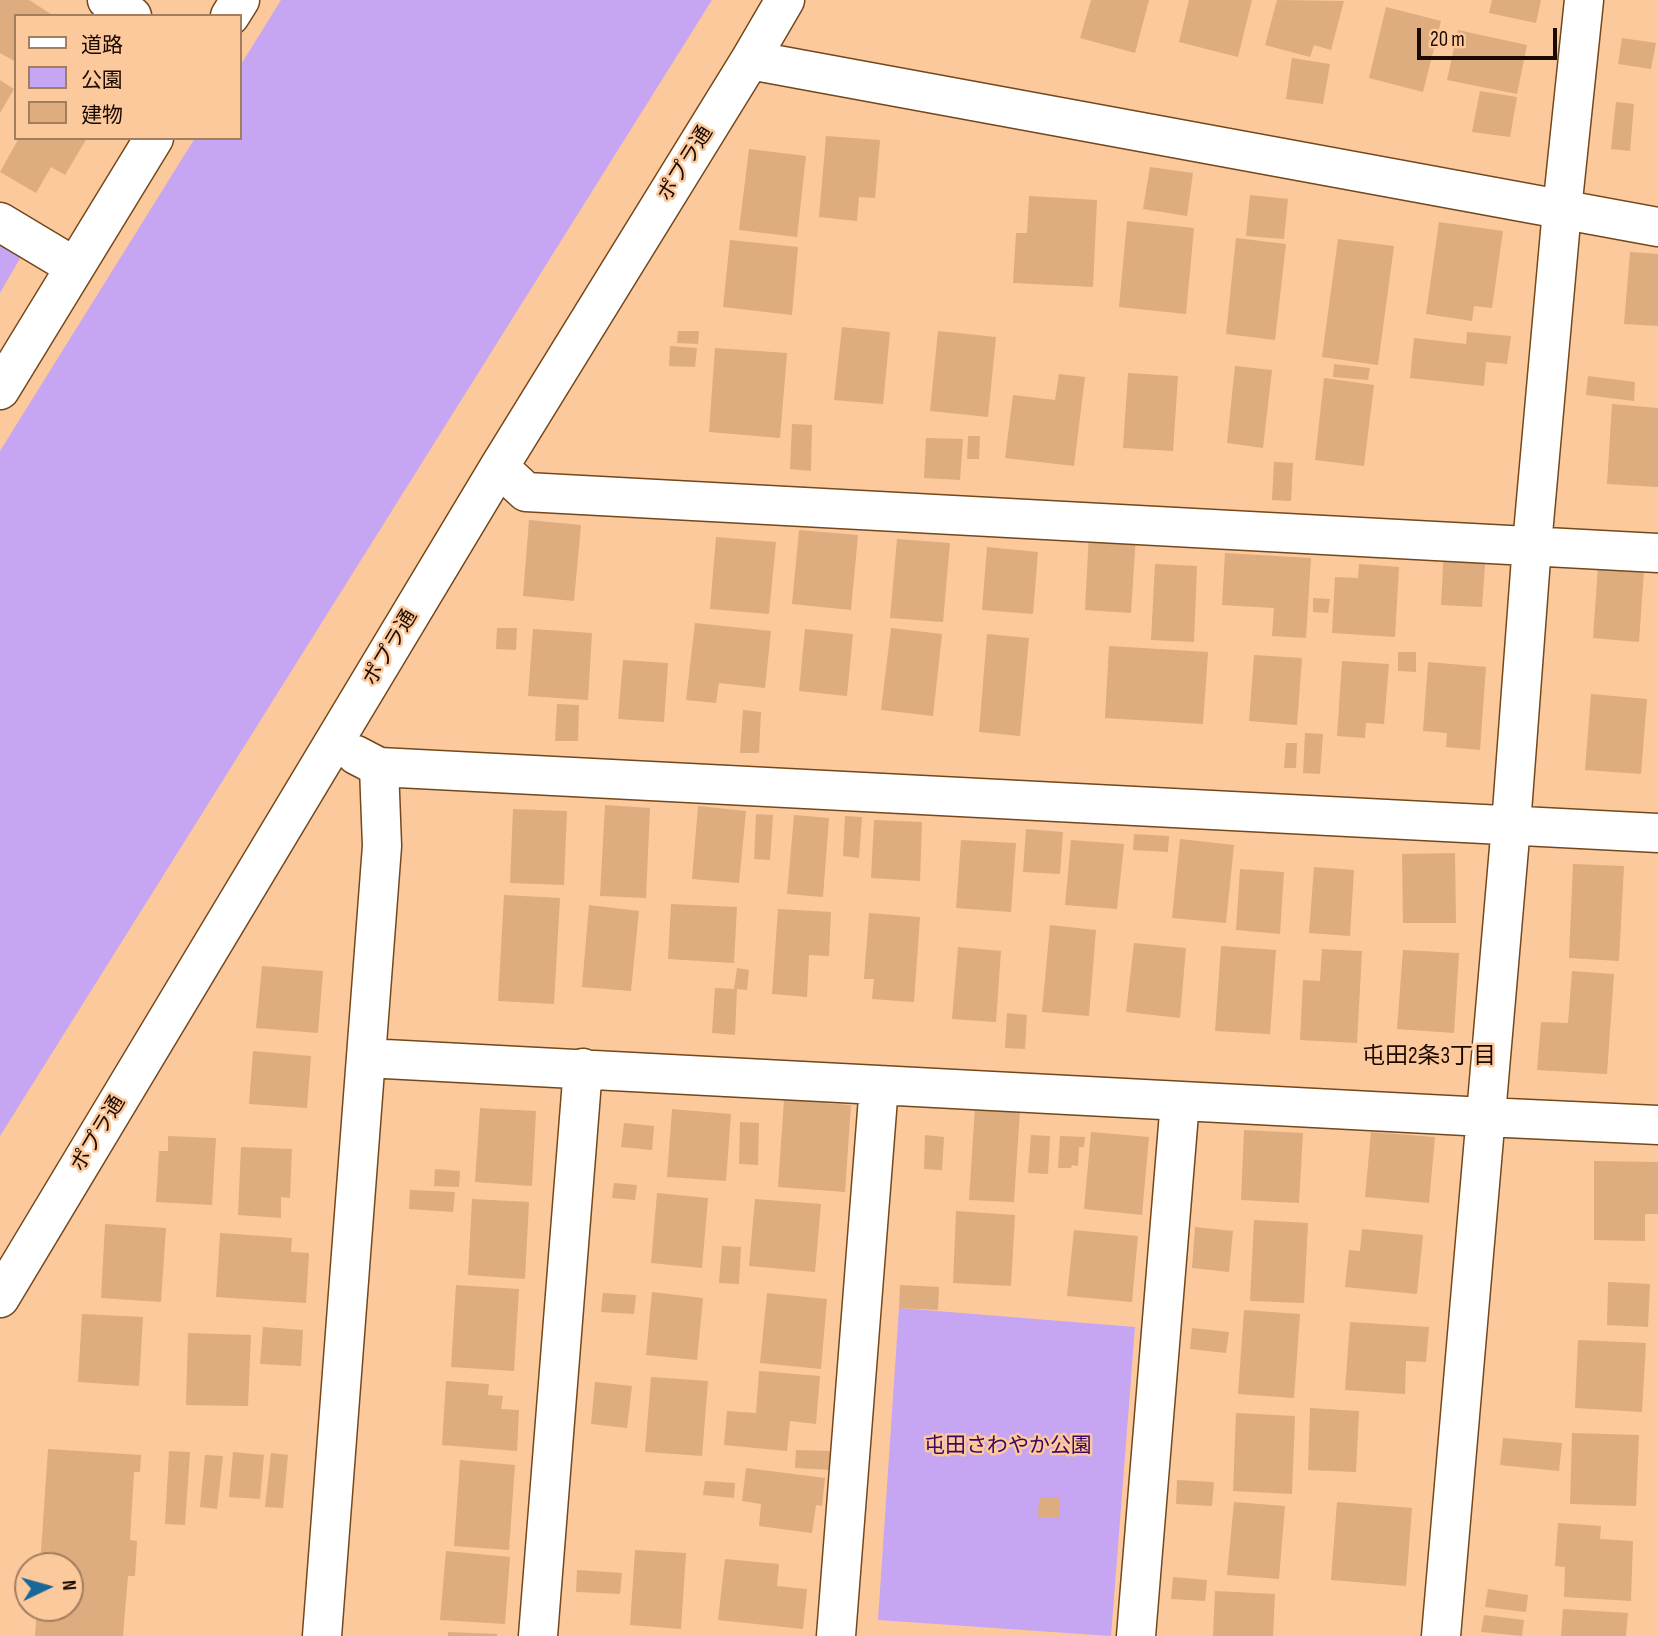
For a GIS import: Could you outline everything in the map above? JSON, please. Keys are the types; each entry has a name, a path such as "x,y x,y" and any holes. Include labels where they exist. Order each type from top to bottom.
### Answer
{"street":[{"path":"107,0 129,14"},
{"name":"ポプラ通","path":"0,1298 499,467 751,60 785,0"},
{"path":"1441,1636 1511,825 1532,545 1584,0"},
{"path":"751,60 1658,227"},
{"path":"0,390 153,140"},
{"path":"0,222 75,267"},
{"path":"499,467 526,492 1658,553"},
{"path":"333,744 379,767 1658,833"},
{"path":"322,1636 382,846 379,767"},
{"path":"366,1058 1658,1125"},
{"path":"538,1636 583,1068"},
{"path":"836,1636 879,1085"},
{"path":"1136,1636 1180,1101"}],"green space":[{"path":"281,0 712,0 0,1136 0,451 194,140 242,140 242,63"},
{"path":"0,239 23,253 0,293"},
{"name":"屯田さわやか公園","path":"899,1308 1135,1327 1111,1636 878,1620"}],"building":[{"path":"0,0 29,0 51,14 14,14 14,61 0,53"},
{"path":"1091,0 1149,0 1135,53 1080,38"},
{"path":"1189,0 1252,0 1238,57 1179,42"},
{"path":"1277,0 1344,1 1331,50 1314,45 1310,57 1265,45"},
{"path":"1492,0 1541,0 1536,23 1489,13"},
{"path":"1386,7 1441,21 1423,92 1369,78"},
{"path":"1458,30 1527,45 1517,94 1447,80"},
{"path":"1622,38 1656,43 1651,69 1618,64"},
{"path":"1292,58 1330,64 1323,104 1286,99"},
{"path":"0,80 14,89 0,113"},
{"path":"1480,91 1517,97 1510,137 1472,132"},
{"path":"1616,102 1634,104 1630,151 1611,149"},
{"path":"826,136 880,140 875,198 859,197 857,221 819,217"},
{"path":"18,140 86,140 65,175 51,167 36,193 0,172"},
{"path":"749,149 806,156 797,237 739,230"},
{"path":"1150,167 1193,173 1187,216 1143,209"},
{"path":"1250,195 1288,199 1284,239 1246,236"},
{"path":"1029,196 1097,200 1093,287 1013,283 1016,233 1027,233"},
{"path":"1127,221 1194,228 1186,314 1119,307"},
{"path":"1439,222 1503,231 1492,308 1474,306 1472,321 1426,314"},
{"path":"1236,238 1286,244 1275,340 1226,334"},
{"path":"1338,239 1394,246 1378,365 1322,357"},
{"path":"730,240 798,247 792,315 723,307"},
{"path":"1630,252 1658,254 1658,326 1624,324"},
{"path":"842,327 890,332 883,404 834,400"},
{"path":"678,331 699,331 698,344 677,343"},
{"path":"938,331 996,337 988,417 930,411"},
{"path":"1467,332 1511,336 1507,364 1486,362 1484,386 1410,378 1414,338 1466,344"},
{"path":"670,346 697,348 695,367 669,366"},
{"path":"715,348 787,353 780,438 709,432"},
{"path":"1334,364 1370,368 1368,380 1333,377"},
{"path":"1235,366 1272,370 1263,448 1227,443"},
{"path":"1128,373 1178,376 1173,451 1123,448"},
{"path":"1059,374 1085,377 1074,466 1005,458 1013,395 1055,400"},
{"path":"1588,376 1635,382 1634,401 1586,395"},
{"path":"1324,378 1374,385 1364,466 1315,460"},
{"path":"1612,404 1658,408 1658,487 1607,484"},
{"path":"792,424 812,425 811,471 790,469"},
{"path":"968,436 980,436 979,459 967,459"},
{"path":"926,438 963,439 960,480 924,478"},
{"path":"1274,462 1293,463 1291,501 1272,500"},
{"path":"529,520 581,525 574,601 523,596"},
{"path":"799,530 858,535 851,610 792,604"},
{"path":"1089,532 1136,535 1131,613 1085,610"},
{"path":"716,537 776,542 769,614 710,609"},
{"path":"897,539 950,543 943,622 890,618"},
{"path":"987,547 1038,552 1033,614 982,610"},
{"path":"1444,548 1486,551 1482,607 1441,605"},
{"path":"1225,553 1311,558 1306,638 1272,636 1274,608 1222,605"},
{"path":"1155,564 1197,566 1194,642 1151,640"},
{"path":"1359,564 1399,567 1395,637 1332,633 1335,577 1358,578"},
{"path":"1598,567 1644,571 1639,642 1593,638"},
{"path":"1313,598 1330,599 1328,613 1313,612"},
{"path":"695,623 771,631 765,688 719,683 716,703 686,700"},
{"path":"497,628 517,628 516,650 496,649"},
{"path":"891,628 942,634 933,716 881,710"},
{"path":"533,629 592,633 588,700 528,696"},
{"path":"805,629 853,634 847,696 799,691"},
{"path":"987,634 1029,638 1020,736 979,732"},
{"path":"1109,646 1208,652 1203,724 1105,718"},
{"path":"1398,652 1416,652 1416,672 1398,671"},
{"path":"1254,655 1302,658 1297,725 1249,721"},
{"path":"623,660 668,663 664,722 618,719"},
{"path":"1342,661 1389,664 1384,724 1366,723 1365,738 1337,736"},
{"path":"1428,662 1486,667 1480,750 1446,747 1447,733 1423,731"},
{"path":"1591,694 1647,699 1641,774 1585,770"},
{"path":"557,704 579,705 578,741 555,741"},
{"path":"743,710 761,712 759,753 740,753"},
{"path":"1305,733 1323,734 1320,774 1303,773"},
{"path":"1286,743 1297,743 1296,768 1284,768"},
{"path":"605,805 650,808 646,898 600,896"},
{"path":"698,806 746,811 739,883 692,879"},
{"path":"513,809 567,811 564,885 510,883"},
{"path":"756,814 773,815 770,860 754,859"},
{"path":"794,815 829,818 823,897 787,894"},
{"path":"845,816 862,817 859,858 843,856"},
{"path":"874,820 922,822 920,881 871,878"},
{"path":"1026,829 1063,832 1060,874 1023,872"},
{"path":"1134,834 1169,836 1168,852 1133,850"},
{"path":"1180,839 1234,845 1226,923 1172,918"},
{"path":"961,840 1016,843 1011,912 956,908"},
{"path":"1071,840 1124,844 1117,909 1065,905"},
{"path":"1455,853 1456,923 1403,923 1402,854"},
{"path":"1573,864 1624,866 1619,961 1569,958"},
{"path":"1314,867 1354,870 1350,936 1309,933"},
{"path":"1240,869 1284,872 1280,934 1236,930"},
{"path":"504,895 560,898 554,1004 498,1001"},
{"path":"671,904 737,907 734,963 668,959"},
{"path":"589,905 639,911 631,991 582,987"},
{"path":"778,909 831,912 829,956 809,955 807,997 772,994"},
{"path":"869,913 920,917 914,1002 872,999 874,979 864,979"},
{"path":"1050,925 1096,930 1089,1016 1042,1012"},
{"path":"1134,943 1186,948 1180,1018 1126,1012"},
{"path":"1221,946 1276,950 1270,1034 1215,1031"},
{"path":"958,947 1001,951 996,1022 952,1019"},
{"path":"1322,949 1362,951 1357,1043 1300,1040 1303,980 1320,981"},
{"path":"1403,950 1459,953 1454,1033 1397,1029"},
{"path":"262,966 323,971 318,1033 256,1028"},
{"path":"737,968 749,970 747,990 737,989 735,1035 712,1033 715,988 734,989"},
{"path":"1572,971 1614,974 1607,1074 1537,1070 1541,1022 1568,1023"},
{"path":"1007,1013 1027,1015 1025,1049 1005,1048"},
{"path":"253,1051 311,1056 307,1108 249,1104"},
{"path":"784,1100 851,1105 845,1192 778,1187"},
{"path":"975,1107 1020,1110 1014,1202 969,1200"},
{"path":"480,1108 536,1111 532,1186 475,1182"},
{"path":"672,1109 731,1114 726,1181 667,1177"},
{"path":"740,1122 759,1123 758,1165 739,1164"},
{"path":"624,1123 654,1126 652,1150 621,1147"},
{"path":"1244,1130 1303,1133 1299,1203 1241,1200"},
{"path":"1091,1132 1149,1137 1142,1215 1084,1209"},
{"path":"1371,1132 1435,1137 1429,1203 1365,1197"},
{"path":"925,1135 944,1137 942,1170 924,1169"},
{"path":"1031,1135 1050,1136 1048,1174 1028,1173"},
{"path":"168,1136 216,1138 212,1205 156,1202 159,1151 168,1151"},
{"path":"1060,1136 1085,1137 1084,1147 1079,1147 1078,1166 1058,1168"},
{"path":"241,1147 292,1149 290,1198 281,1197 281,1218 238,1215"},
{"path":"1594,1161 1658,1162 1658,1214 1645,1214 1645,1241 1594,1240"},
{"path":"435,1169 460,1171 459,1187 434,1186"},
{"path":"614,1183 637,1185 635,1200 612,1198"},
{"path":"410,1190 455,1192 453,1212 409,1209"},
{"path":"657,1193 708,1198 702,1268 651,1263"},
{"path":"472,1199 529,1202 525,1279 468,1275"},
{"path":"755,1199 821,1204 815,1272 749,1266"},
{"path":"956,1211 1015,1215 1011,1286 953,1283"},
{"path":"1254,1220 1308,1223 1304,1303 1250,1301"},
{"path":"105,1224 166,1228 161,1302 101,1298"},
{"path":"1195,1227 1233,1231 1229,1272 1192,1268"},
{"path":"1362,1229 1423,1235 1417,1294 1345,1287 1349,1250 1360,1251"},
{"path":"1074,1230 1138,1236 1132,1302 1067,1296"},
{"path":"220,1233 292,1238 291,1252 309,1253 306,1303 216,1297"},
{"path":"722,1246 741,1247 739,1284 719,1283"},
{"path":"1608,1282 1650,1284 1648,1327 1607,1325"},
{"path":"456,1285 519,1289 514,1371 451,1367"},
{"path":"900,1285 939,1287 938,1310 899,1308"},
{"path":"652,1292 703,1298 697,1360 646,1355"},
{"path":"603,1293 636,1295 634,1314 601,1312"},
{"path":"767,1293 827,1299 821,1369 760,1363"},
{"path":"1244,1310 1300,1314 1294,1398 1238,1394"},
{"path":"82,1314 143,1317 139,1386 78,1382"},
{"path":"1350,1322 1429,1327 1426,1362 1406,1361 1405,1394 1345,1390"},
{"path":"263,1327 303,1330 301,1366 260,1364"},
{"path":"1192,1328 1229,1332 1226,1353 1190,1349"},
{"path":"188,1333 251,1335 248,1406 186,1405"},
{"path":"1578,1340 1646,1343 1642,1412 1575,1408"},
{"path":"759,1371 820,1376 816,1424 790,1421 787,1451 724,1445 727,1411 756,1413"},
{"path":"651,1377 708,1381 702,1456 645,1452"},
{"path":"446,1381 489,1384 488,1395 503,1396 501,1409 519,1410 517,1451 442,1445"},
{"path":"595,1382 632,1386 627,1428 591,1424"},
{"path":"1310,1408 1359,1411 1356,1472 1308,1470"},
{"path":"1236,1413 1295,1416 1292,1494 1233,1491"},
{"path":"1572,1433 1639,1435 1636,1506 1570,1504"},
{"path":"1503,1438 1562,1443 1559,1471 1500,1465"},
{"path":"48,1449 141,1455 140,1472 134,1472 130,1540 137,1541 135,1576 128,1576 123,1636 35,1636 36,1622 84,1622 84,1552 41,1552"},
{"path":"796,1450 832,1451 831,1470 795,1468"},
{"path":"169,1451 190,1452 185,1525 165,1524"},
{"path":"233,1452 264,1455 260,1499 229,1497"},
{"path":"271,1453 288,1455 283,1508 265,1507"},
{"path":"205,1455 223,1456 217,1509 200,1507"},
{"path":"460,1460 515,1465 509,1550 454,1546"},
{"path":"746,1468 825,1478 822,1506 816,1505 812,1533 759,1526 761,1504 742,1501"},
{"path":"1177,1480 1214,1482 1212,1506 1176,1504"},
{"path":"705,1481 735,1483 734,1498 703,1495"},
{"path":"1039,1497 1060,1497 1059,1518 1038,1518"},
{"path":"1234,1502 1285,1506 1279,1579 1227,1575"},
{"path":"1337,1502 1412,1508 1406,1586 1331,1580"},
{"path":"1558,1523 1601,1526 1600,1539 1633,1541 1631,1601 1564,1597 1565,1567 1555,1566"},
{"path":"635,1550 686,1553 681,1629 630,1625"},
{"path":"446,1551 510,1557 505,1624 440,1620"},
{"path":"725,1559 779,1564 777,1586 807,1589 803,1629 718,1620"},
{"path":"577,1570 622,1573 620,1594 576,1592"},
{"path":"1173,1577 1207,1580 1205,1601 1171,1599"},
{"path":"1488,1589 1528,1595 1526,1612 1485,1607"},
{"path":"1215,1591 1275,1594 1273,1636 1213,1636"},
{"path":"1563,1609 1628,1613 1626,1636 1561,1636"},
{"path":"1484,1615 1524,1620 1522,1636 1481,1632"},
{"path":"448,1632 497,1634 497,1636 448,1636"}],"district":[{"name":"屯田2条3丁目","path":"1429,1057"}]}
